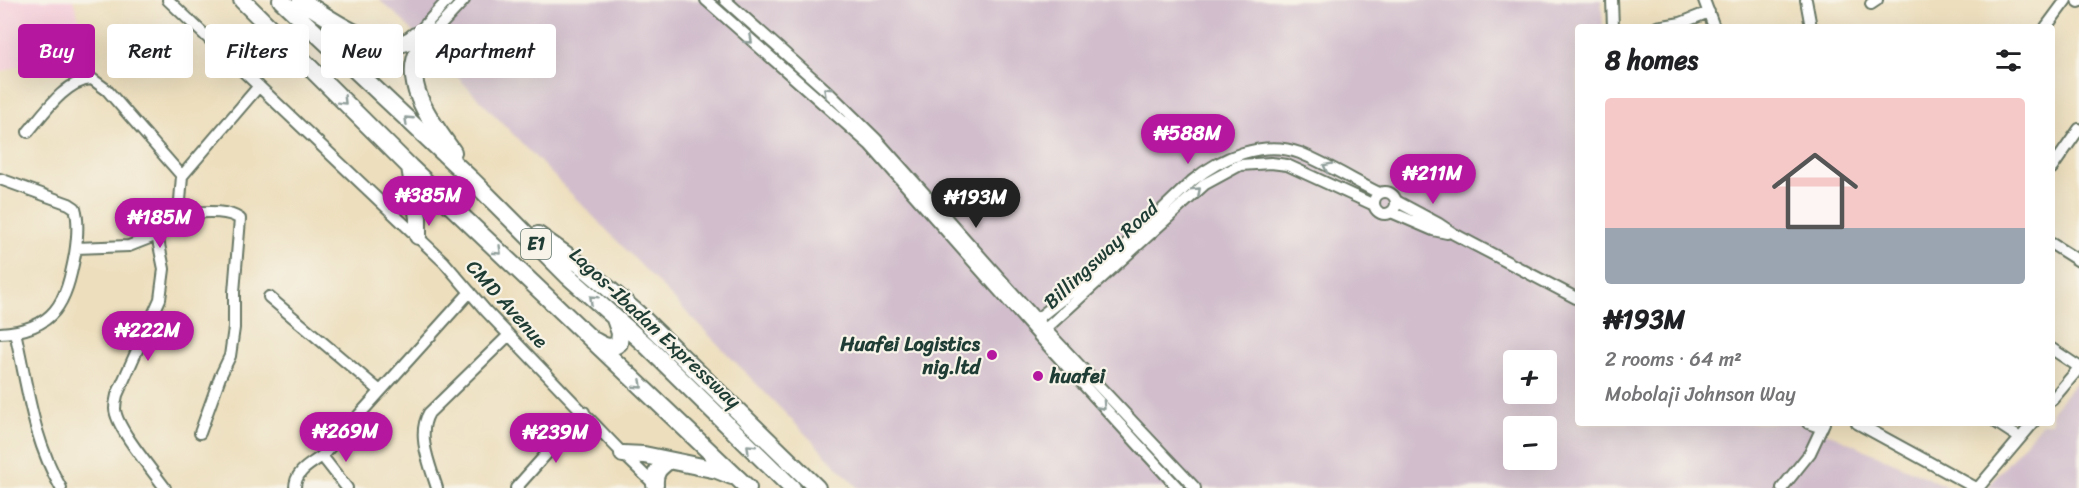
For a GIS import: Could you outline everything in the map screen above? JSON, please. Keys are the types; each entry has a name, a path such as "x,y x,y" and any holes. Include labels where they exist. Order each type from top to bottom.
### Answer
{"highway":[{"name":"E1","path":"242,0 410,167 746,485"},
{"name":"Lagos-Ibadan Expressway","path":"281,0 615,319 647,346 792,488"},
{"path":"301,0 374,41 387,45 404,45 415,42"},
{"path":"415,55 413,80 420,99 430,120 472,180"},
{"path":"410,167 418,218 418,236"},
{"path":"516,224 532,231 582,266 636,312 817,488"},
{"path":"585,333 603,346 615,346 620,338 615,319"},
{"path":"623,454 644,455 717,470 729,474 746,485"},
{"path":"657,486 654,477 658,468 668,461"}],"street":[{"name":"CMD Avenue","path":"168,0 444,261 509,335 623,454 657,486"},
{"path":"430,24 448,0"},
{"path":"437,24 464,0"},
{"path":"706,0 870,145 1033,322"},
{"path":"725,0 828,92 876,139 1178,488"},
{"path":"1612,0 1613,24"},
{"path":"1704,0 1713,24"},
{"path":"1806,0 1810,24"},
{"path":"2048,24 2066,0"},
{"path":"1675,24 1709,12"},
{"path":"28,132 67,89 84,79 92,79 106,90 182,176"},
{"path":"76,248 129,246 157,235 179,213 182,176 259,86"},
{"path":"2055,164 2079,129"},
{"name":"Billingsway Road","path":"1033,322 1099,270 1192,180 1208,168 1239,153 1277,150 1298,152 1379,193"},
{"name":"Billingsway Road","path":"1042,333 1204,184 1240,165 1271,163 1287,165 1374,205"},
{"path":"0,179 75,208 77,214 76,248 69,285 63,300 54,313 36,325 15,332 0,333"},
{"path":"1454,234 1433,230 1391,212 1380,213 1374,205 1375,198 1379,193 1390,193 1396,201 1575,298"},
{"path":"1391,212 1396,207 1396,201"},
{"path":"179,213 225,213 234,214 240,219 234,292 234,328 230,357 220,377 200,433"},
{"path":"157,235 164,269 160,299 117,394 115,409 118,420 133,444 165,488"},
{"path":"2055,246 2078,257"},
{"path":"295,488 295,480 299,473 322,456 470,292"},
{"path":"268,297 380,390"},
{"path":"15,332 40,444 61,488"},
{"path":"1042,333 1195,488"},
{"path":"436,488 423,438 423,423 429,413 509,335"},
{"path":"2055,351 2079,368 2055,396"},
{"path":"516,488 584,412"},
{"path":"1782,488 1810,453 1823,426"},
{"path":"1863,426 1977,488 2030,426"},
{"path":"2002,426 2020,438"},
{"path":"322,456 347,488"}],"shaded area":[{"path":"0,0 73,0 81,24 18,24 18,66 0,73"},
{"path":"379,0 1601,0 1603,24 1575,24 1575,426 1812,426 1950,488 858,488 458,78 556,78 556,24 415,24 415,33"},
{"path":"2079,379 2079,488 1987,488 2039,426 2055,426 2055,407"}],"place":[{"name":"Huafei Logistics nig.ltd","path":"992,355"},
{"name":"huafei","path":"1038,376"}]}
